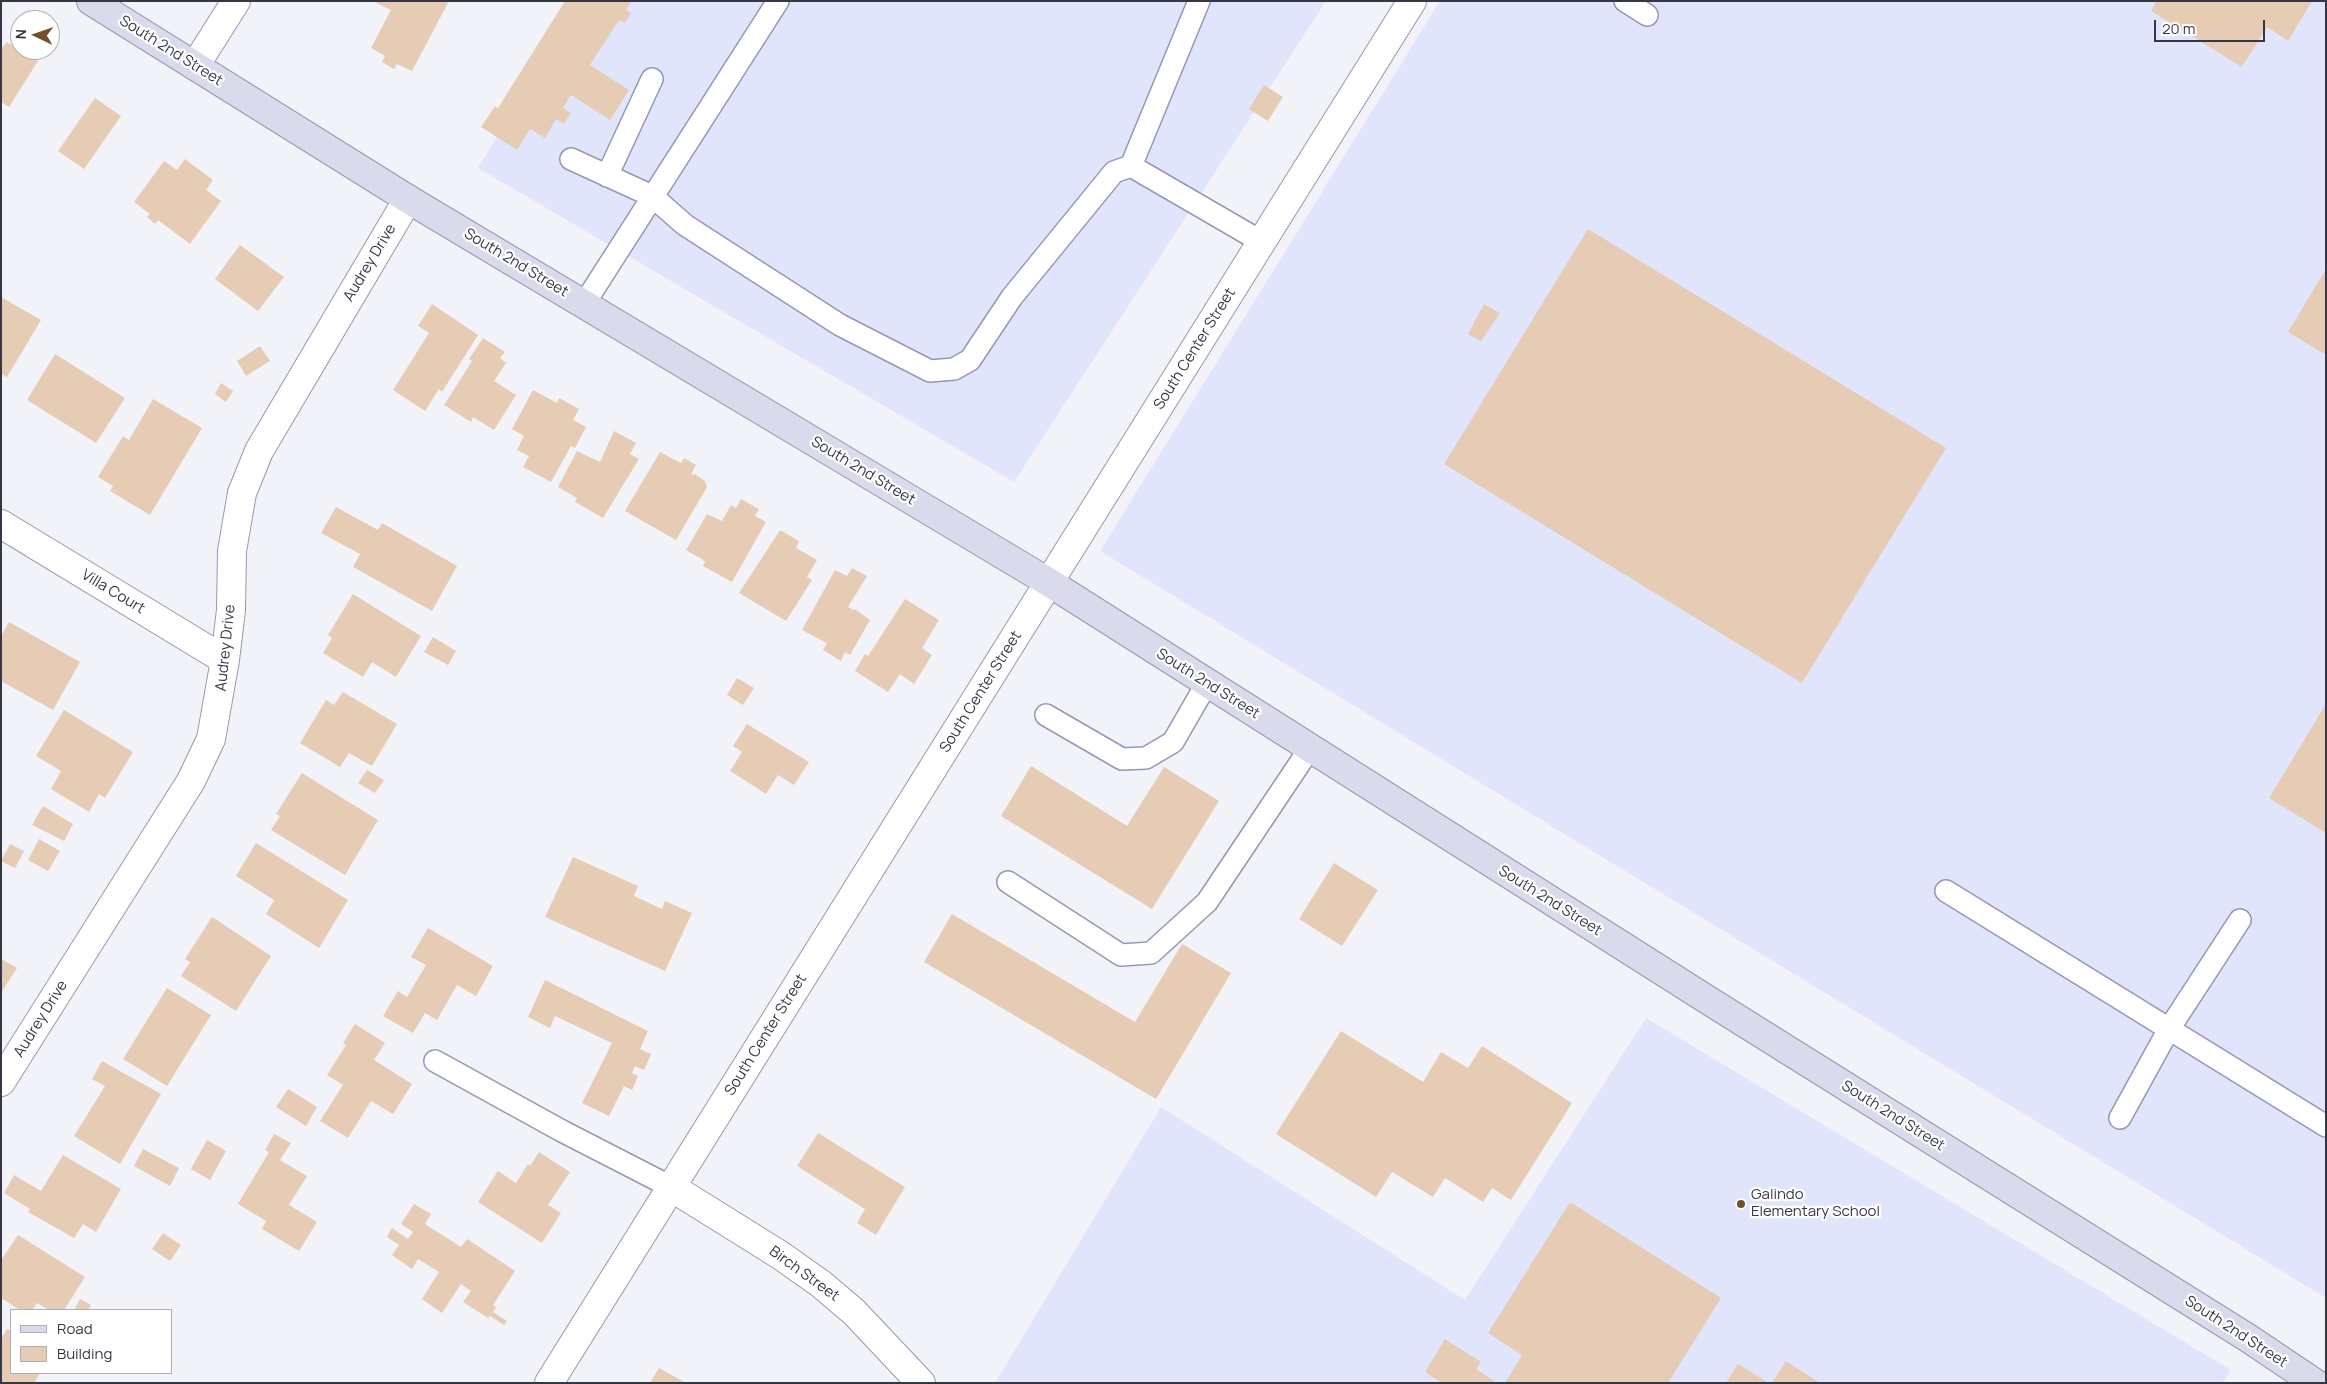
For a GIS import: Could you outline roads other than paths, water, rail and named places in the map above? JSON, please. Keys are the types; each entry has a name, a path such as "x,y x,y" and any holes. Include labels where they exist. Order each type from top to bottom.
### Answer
{"street":[{"name":"South 2nd Street","path":"91,1 408,199 1050,583 1702,997 2248,1338 2315,1383"},
{"path":"195,66 236,1"},
{"name":"South Center Street","path":"549,1383 1412,1"},
{"name":"Audrey Drive","path":"1,1082 191,780 211,739 220,703 231,610 232,551 242,493 258,451 408,199"},
{"name":"Villa Court","path":"1,524 225,660"},
{"name":"Birch Street","path":"671,1187 780,1255 821,1284 854,1312 921,1383"}],"lane":[{"path":"584,304 778,1"},
{"path":"571,159 652,196 685,225 840,325 930,371 954,369 970,360 1012,297 1114,172 1131,166 1199,1"},
{"path":"1624,1 1646,15"},
{"path":"607,176 652,78"},
{"path":"1131,166 1262,242"},
{"path":"1046,715 1122,759 1146,758 1172,742 1207,683"},
{"path":"1008,882 1121,955 1151,953 1207,902 1310,748"},
{"path":"1946,891 2326,1126"},
{"path":"2120,1118 2169,1029 2240,920"},
{"path":"435,1061 562,1132 671,1187"}],"place":[{"name":"Galindo Elementary School","path":"1741,1204"}]}
